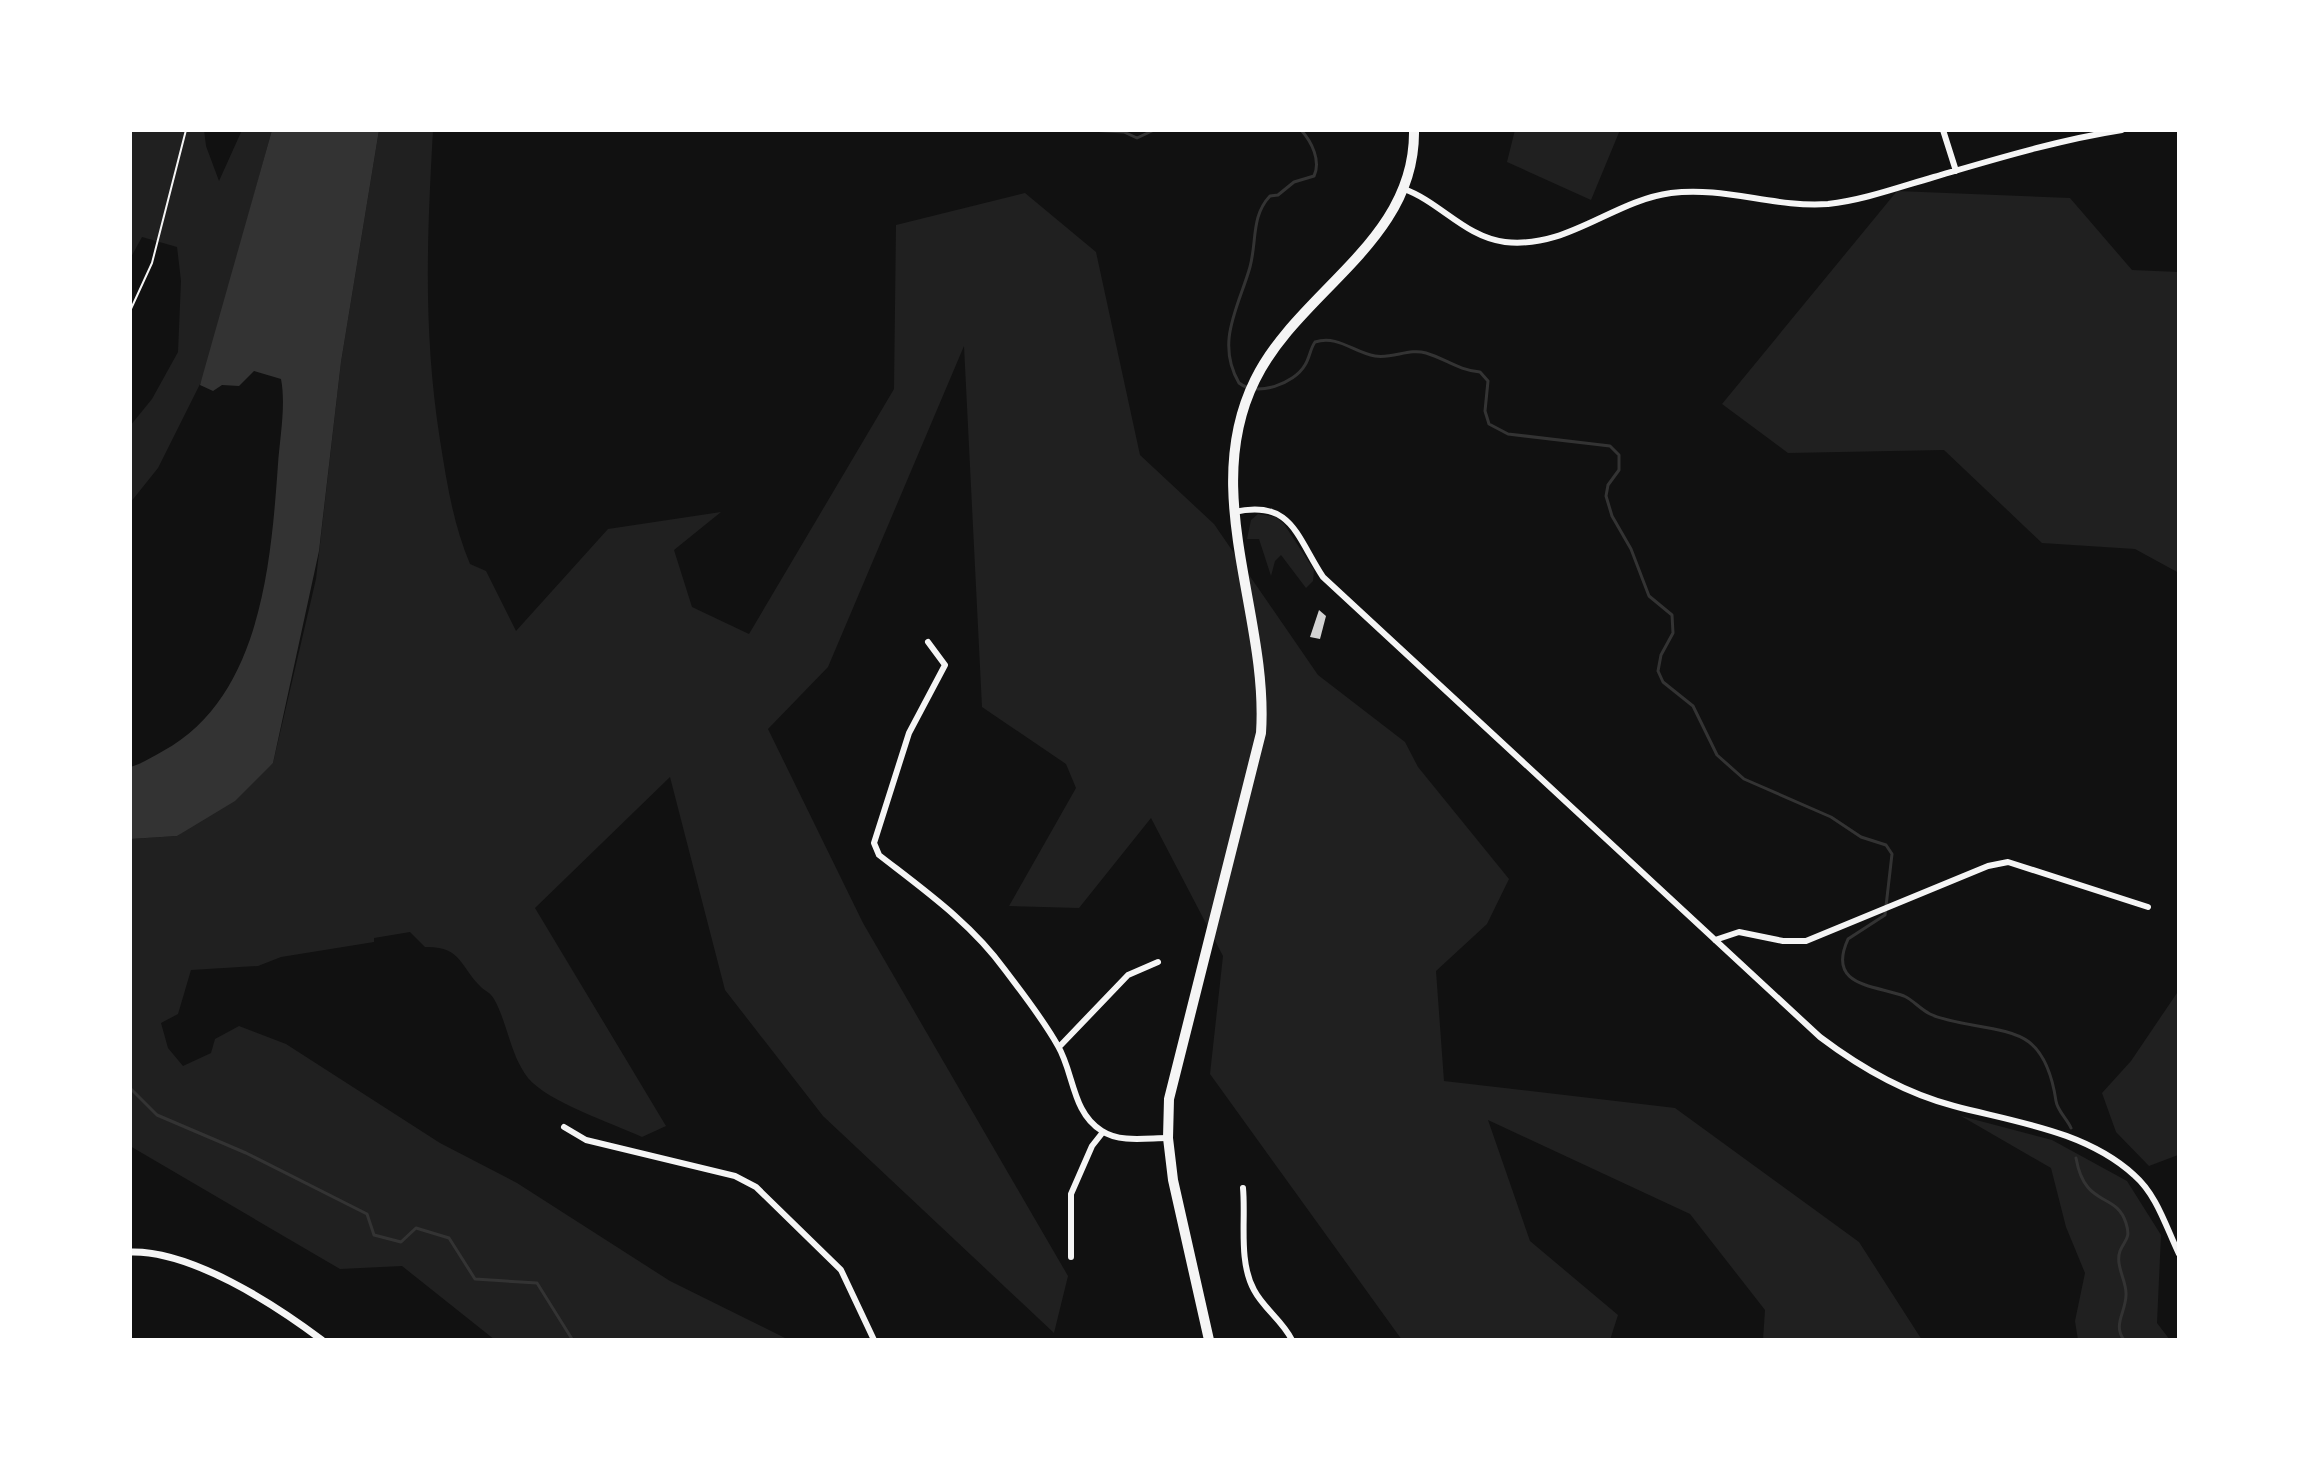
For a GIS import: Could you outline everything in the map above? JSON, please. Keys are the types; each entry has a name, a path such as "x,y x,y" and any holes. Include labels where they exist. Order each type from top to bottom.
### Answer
{"highway":[{"path":"1209,1340 1173,1180 1168,1138 1169,1099 1261,733 1262,705 1250,599 1234,512 1232,459 1245,402 1282,336 1374,240 1404,189 1412,161 1414,130"}],"street":[{"path":"1943,130 1956,171"},
{"path":"1404,189 1474,233 1502,241 1533,243 1564,236 1637,200 1672,193 1704,191 1793,205 1830,203 1866,197 2053,143 2122,130"},
{"path":"1234,512 1271,510 1286,517 1323,577 1820,1037 1858,1066 1905,1090 2057,1133 2109,1156 2135,1176 2151,1195 2179,1254"},
{"path":"928,642 945,665 909,733 874,843 879,855 965,923 1003,967 1059,1047 1079,1104 1103,1132 1117,1138 1168,1138"},
{"path":"1715,940 1739,932 1783,941 1806,941 1895,902 1988,866 2008,862 2148,907"},
{"path":"1059,1047 1128,975 1158,962"},
{"path":"564,1127 586,1140 735,1176 756,1187 841,1270 869,1339"},
{"path":"1071,1257 1071,1194 1092,1146 1103,1132"},
{"path":"1243,1188 1249,1277 1259,1297 1285,1324 1292,1340"},
{"path":"130,1252 169,1255 273,1306 322,1340"}],"path":[{"path":"130,311 152,263 186,130"}],"shaded area":[{"path":"130,130 204,130 206,146 219,181 242,130 272,130 204,376 158,468 130,503 130,426 152,399 178,352 181,281 177,247 142,237 130,259"},
{"path":"272,130 379,130 341,362 319,551 273,763 235,801 177,836 130,839 130,767 163,751 196,728 221,698 241,663 255,625 264,584 271,543 282,421 281,379 254,371 239,386 222,385 213,391 200,385"},
{"path":"379,130 433,130 428,247 429,323 435,400 448,488 470,564 486,571 516,631 608,529 721,512 674,550 692,607 749,634 894,389 896,225 1025,193 1096,252 1140,455 1214,524 1318,675 1405,742 1418,767 1509,879 1487,924 1436,971 1444,1081 1675,1108 1859,1242 1922,1340 1763,1340 1765,1310 1690,1214 1488,1120 1530,1241 1618,1315 1610,1340 1402,1340 1210,1074 1223,956 1151,818 1079,908 1009,906 1076,788 1066,764 982,707 964,346 828,667 768,729 863,923 1068,1276 1054,1333 823,1116 725,990 670,777 535,908 666,1126 642,1137 565,1104 537,1087 517,1059 493,997 453,954 425,947 410,932 374,938 374,942 281,957 258,966 191,970 178,1014 161,1023 168,1048 183,1066 211,1053 215,1039 239,1026 286,1044 440,1143 517,1183 670,1281 789,1340 495,1340 402,1266 340,1269 130,1146 130,839 177,836 273,763 316,579 341,362"},
{"path":"1515,130 1620,130 1591,200 1507,162"},
{"path":"1897,191 2070,198 2132,270 2179,272 2179,573 2135,549 2042,543 1944,450 1788,453 1722,404"},
{"path":"1258,514 1276,517 1284,524 1314,570 1313,581 1306,588 1281,555 1275,561 1271,576 1259,539 1247,539 1251,520"},
{"path":"2179,990 2178,1155 2149,1166 2116,1132 2102,1093 2131,1061"},
{"path":"1961,1116 2052,1140 2127,1181 2161,1235 2157,1323 2170,1340 2078,1340 2075,1321 2085,1273 2066,1227 2051,1168"}],"building":[{"path":"1319,610 1326,616 1320,639 1310,637"}],"waterway":[{"path":"1090,130 1124,132 1137,138 1154,130"},
{"path":"1239,130 1256,130"},
{"path":"1301,130 1314,152 1316,170 1314,176 1294,182 1278,195 1270,196 1260,212 1250,267 1229,339 1232,368 1239,383 1255,389 1284,383 1300,372 1315,342 1323,340 1338,342 1375,356 1420,352 1480,372 1488,381 1485,411 1489,424 1508,434 1610,446 1619,455 1619,470 1608,485 1606,496 1612,516 1631,549 1649,596 1672,615 1673,633 1661,655 1658,671 1663,682 1693,706 1717,755 1744,779 1831,817 1861,837 1886,845 1892,854 1885,915 1848,939 1843,955 1843,967 1848,975 1868,986 1904,996 1926,1012 1941,1018 2008,1032 2029,1042 2045,1062 2057,1104 2071,1128"},
{"path":"130,1088 157,1115 246,1153 367,1214 374,1235 401,1242 416,1228 449,1238 475,1279 537,1283 572,1339"},
{"path":"2076,1158 2086,1185 2115,1207 2126,1223 2128,1236 2119,1256 2126,1293 2119,1328 2124,1340"}]}
